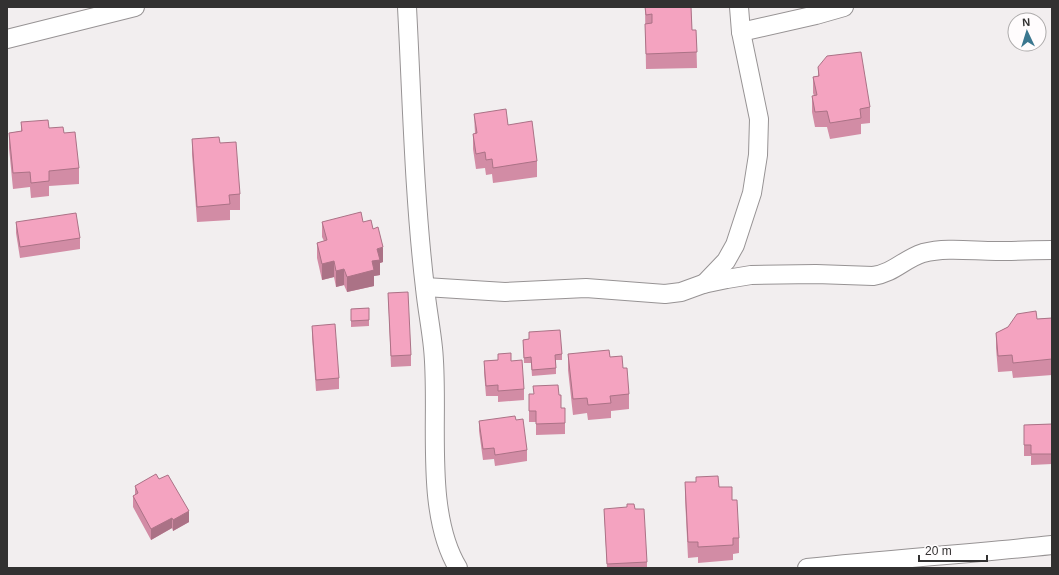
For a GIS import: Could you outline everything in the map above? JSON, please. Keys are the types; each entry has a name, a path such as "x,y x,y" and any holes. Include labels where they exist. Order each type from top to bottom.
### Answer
{"street":[{"path":"7,39 135,7"},
{"path":"407,7 415,167 425,287 434,356 436,388 435,459 438,502 443,530 451,556 458,568"},
{"path":"703,284 726,261 735,245 752,193 758,155 759,119 741,32 739,7"},
{"path":"741,32 816,16 844,7"},
{"path":"425,287 505,292 586,288 665,294 681,292 703,284 727,278 751,275 880,275 887,273 922,254 933,252 953,250 1052,250"},
{"path":"807,568 1052,545"}],"building":[{"path":"645,7 691,7 692,30 696,30 697,52 646,54 645,24 652,23 652,14 646,15"},
{"path":"861,52 870,107 860,109 861,118 830,123 827,111 815,112 812,96 817,95 813,77 819,76 818,67 827,56"},
{"path":"506,109 508,125 532,121 537,161 493,168 492,159 486,160 485,152 476,154 473,134 477,133 474,114"},
{"path":"48,120 49,128 63,127 64,133 75,132 79,168 49,171 49,181 31,183 30,172 13,173 9,133 22,131 21,122"},
{"path":"219,137 220,143 236,142 240,194 229,195 230,204 197,207 192,139"},
{"path":"361,212 363,222 371,220 373,229 378,227 383,247 377,249 380,260 372,261 374,270 347,277 344,269 336,271 334,261 322,264 317,243 327,240 322,222"},
{"path":"76,213 80,238 20,247 16,222"},
{"path":"408,292 411,355 391,356 388,293"},
{"path":"369,308 369,320 351,321 351,309"},
{"path":"1036,311 1037,319 1052,318 1052,359 1013,363 1012,355 998,356 996,333 1008,327 1017,314"},
{"path":"335,324 339,378 316,380 312,326"},
{"path":"560,330 562,354 555,355 556,368 532,370 531,357 524,358 523,340 529,339 529,332"},
{"path":"609,350 610,357 622,356 623,368 627,368 629,394 610,396 611,403 588,405 587,398 573,399 568,354"},
{"path":"511,353 511,361 522,360 524,389 498,391 498,385 486,386 484,361 498,360 498,354"},
{"path":"558,385 559,395 561,395 561,408 565,408 565,423 536,424 536,411 529,411 529,394 534,394 533,386"},
{"path":"515,416 516,420 523,419 527,450 495,455 494,448 483,449 479,421"},
{"path":"1052,424 1052,454 1031,454 1031,445 1024,445 1024,425"},
{"path":"156,474 159,479 168,475 189,511 173,520 172,518 151,529 133,496 138,493 135,486"},
{"path":"718,476 719,487 732,487 732,500 737,500 739,538 733,538 733,545 698,547 698,542 688,542 685,482 696,482 696,477"},
{"path":"627,504 634,504 635,509 644,509 647,562 607,564 604,509 627,507"}]}
